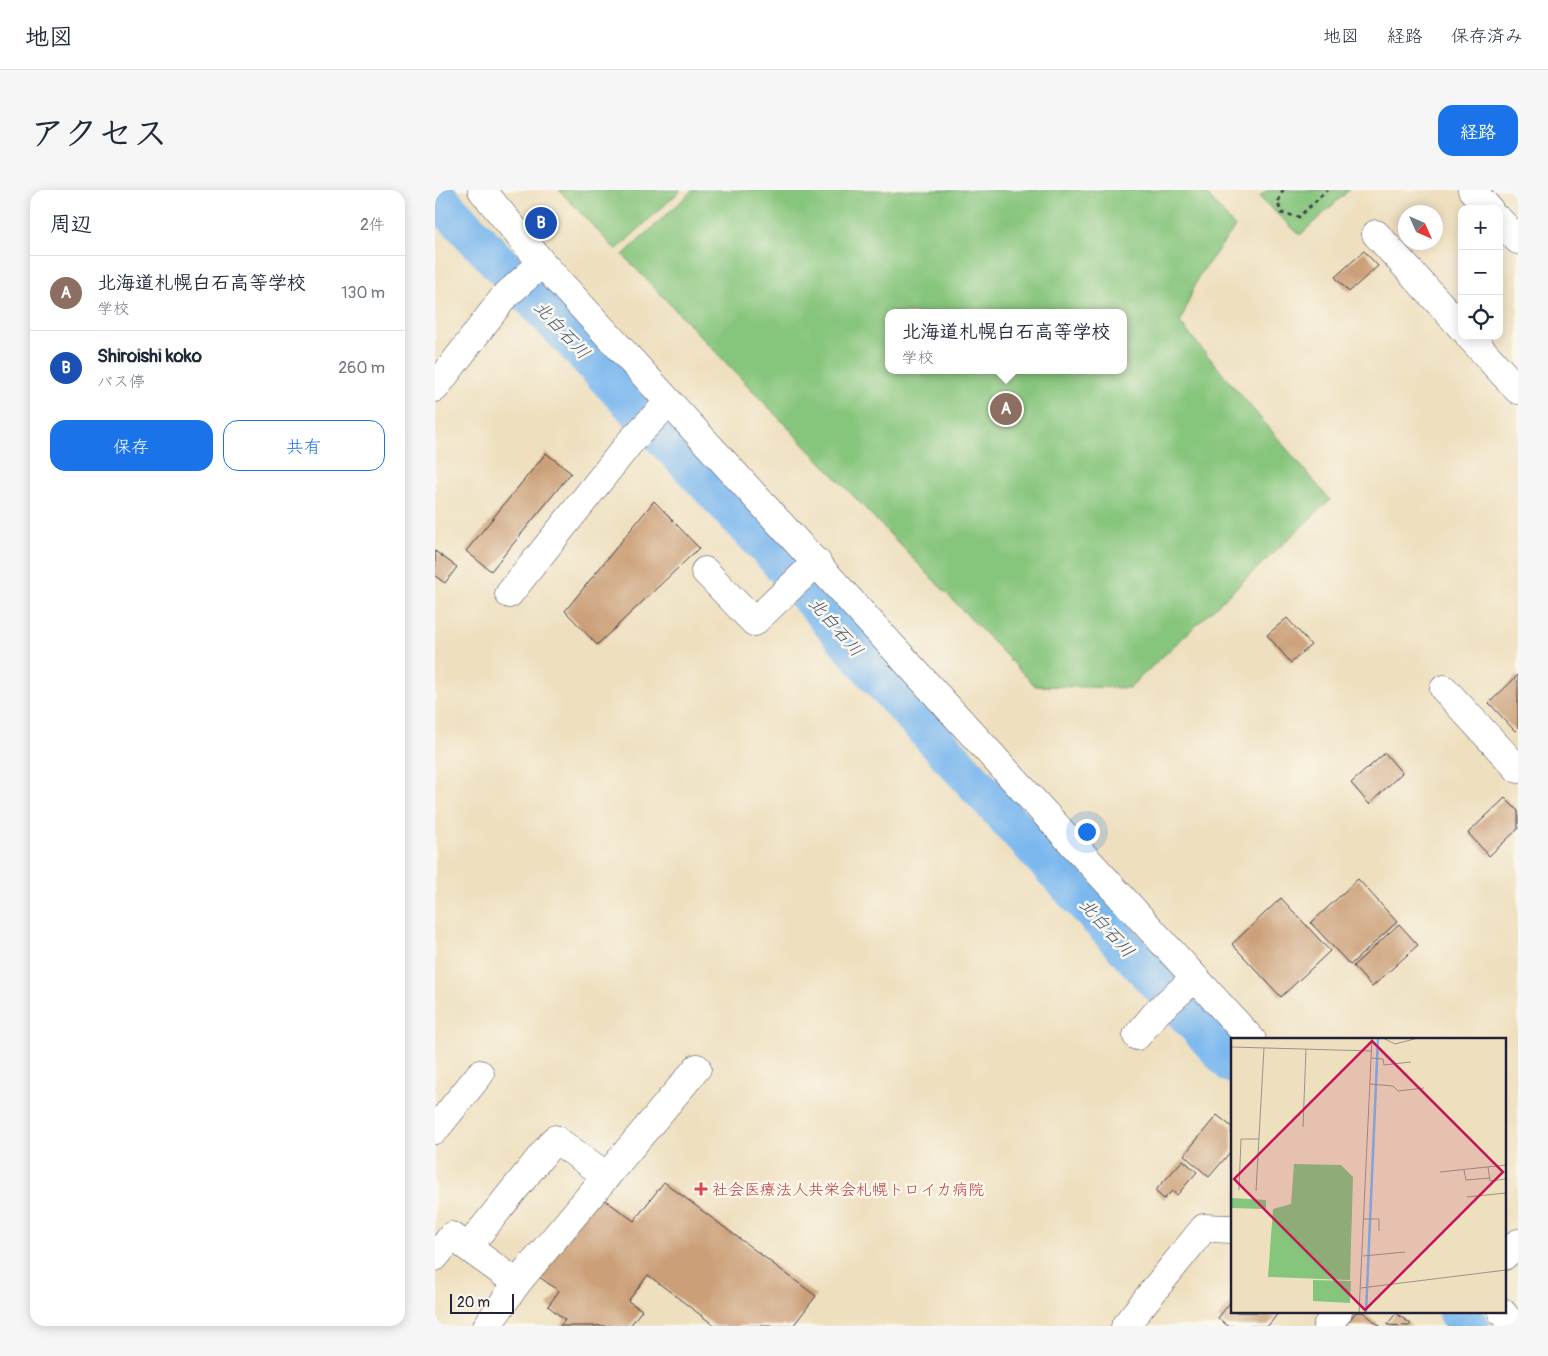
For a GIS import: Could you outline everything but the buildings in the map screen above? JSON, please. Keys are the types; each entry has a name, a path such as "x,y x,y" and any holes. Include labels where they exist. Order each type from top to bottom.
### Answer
{"street":[{"path":"482,190 537,267 1189,983 1250,1038"},
{"path":"1472,190 1485,205"},
{"path":"1503,224 1518,240"},
{"path":"1376,234 1458,324"},
{"path":"435,388 504,298 537,267"},
{"path":"1473,340 1518,390"},
{"path":"509,594 631,441 665,407"},
{"path":"705,571 754,622 811,567"},
{"path":"1444,689 1518,769"},
{"path":"1137,1036 1157,1012 1189,983"},
{"path":"487,1326 517,1284 697,1068"},
{"path":"435,1130 480,1074"},
{"path":"435,1257 460,1242 555,1139 607,1176"},
{"path":"1125,1326 1204,1228 1231,1229"},
{"path":"460,1242 517,1284"},
{"path":"1505,1255 1518,1243"},
{"path":"1327,1326 1336,1314"},
{"path":"1503,1314 1514,1326"}],"path":[{"path":"1283,190 1278,202 1281,213 1299,217 1327,190"}],"green space":[{"path":"559,190 681,190 616,250"},
{"path":"693,190 1203,190 1235,227 1198,277 1180,323 1330,500 1129,688 1035,686 623,255"},
{"path":"1267,190 1349,190 1300,235 1259,197"}],"waterway":[{"name":"北白石川","path":"435,195 776,557 885,685 1231,1063"},
{"name":"北白石川","path":"1459,1314 1470,1326"}],"place":[{"name":"Shiroishi koko","path":"541,223"},
{"name":"北海道札幌白石高等学校","path":"1006,409"},
{"name":"社会医療法人共栄会札幌トロイカ病院","path":"701,1189"}]}
